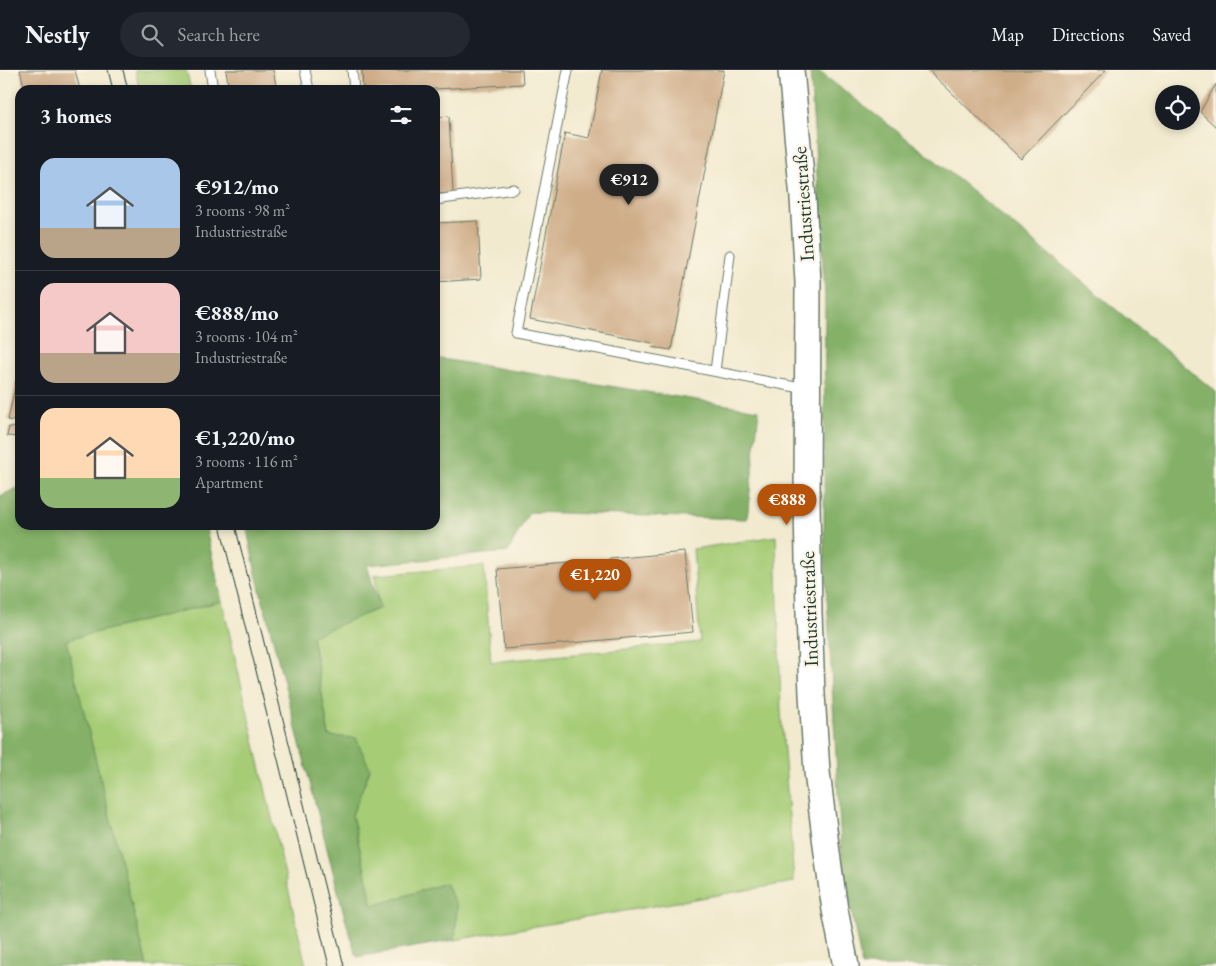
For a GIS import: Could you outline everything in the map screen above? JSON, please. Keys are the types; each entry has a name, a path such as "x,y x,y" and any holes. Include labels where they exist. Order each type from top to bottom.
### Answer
{"main road":[{"name":"Industriestraße","path":"791,70 803,198 808,282 806,389 809,613 817,772 835,910 846,966"}],"lane":[{"path":"210,70 212,85"},
{"path":"306,70 308,85"},
{"path":"352,70 354,85"},
{"path":"568,70 516,333 806,389"},
{"path":"440,199 514,189"},
{"path":"716,372 730,255"}],"green space":[{"path":"135,70 186,70 190,85 139,85"},
{"path":"810,70 817,70 936,161 1216,392 1216,966 862,966 842,863 824,543 825,296"},
{"path":"440,359 759,410 747,519 529,512 508,552 367,565 380,608 312,636 329,736 356,738 370,769 352,815 373,906 445,883 457,906 455,940 357,957 345,918 257,578 247,530 440,530"},
{"path":"15,489 15,530 206,530 222,601 66,640 147,966 0,966 0,496"},
{"path":"776,536 781,711 794,882 455,940 457,906 373,906 352,815 370,769 329,736 312,635 379,608 375,575 484,566 491,662 700,642 693,549"},
{"path":"222,601 306,966 147,966 65,640"}],"building":[{"path":"20,70 75,70 79,85 24,85"},
{"path":"226,70 273,70 276,85 228,85"},
{"path":"362,70 522,70 523,84 440,89 440,85 363,85"},
{"path":"602,70 724,70 671,350 652,347 653,343 530,319 565,133 589,138"},
{"path":"928,70 1106,70 1021,159"},
{"path":"1216,84 1216,127 1200,112"},
{"path":"449,116 453,193 440,194 440,117"},
{"path":"478,221 481,279 440,282 440,223"},
{"path":"15,387 15,421 8,420"},
{"path":"9,427 15,428 15,437 7,436"},
{"path":"685,552 693,632 504,649 497,569 591,561 592,572 611,571 610,559"}],"tram line":[{"path":"108,70 112,85"},
{"path":"123,70 127,85"},
{"path":"221,530 329,966"},
{"path":"236,530 344,966"}]}
